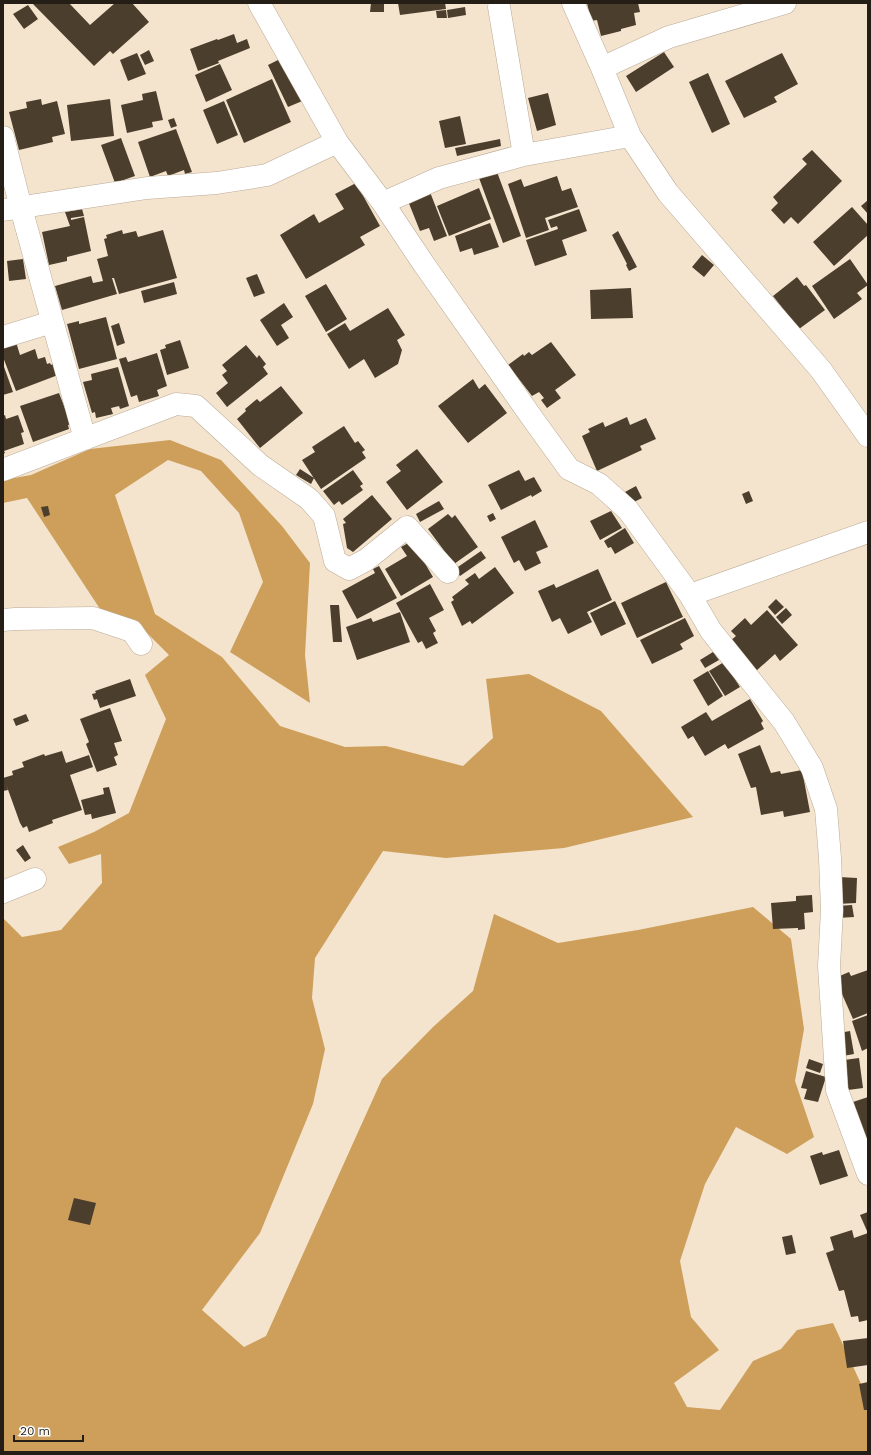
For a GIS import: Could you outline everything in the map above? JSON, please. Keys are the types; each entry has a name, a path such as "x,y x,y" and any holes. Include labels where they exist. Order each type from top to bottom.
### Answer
{"street":[{"path":"259,3 337,142 383,203 432,276 569,469 599,484 628,510 690,594 711,631 784,722 812,768 826,809 830,858 832,910 829,966 837,1090 868,1174"},
{"path":"573,3 630,136 668,193 821,370 868,436"},
{"path":"602,68 669,37 785,3"},
{"path":"499,7 524,155"},
{"path":"383,203 439,178 524,155 630,136"},
{"path":"3,137 12,209 52,322 85,439"},
{"path":"12,209 147,188 217,183 267,175 337,142"},
{"path":"3,337 52,322"},
{"path":"3,470 176,404 196,406 260,465 309,499 324,516 335,561 349,569 366,560 407,527 448,572"},
{"path":"690,594 868,532"},
{"path":"3,620 15,618 93,618 132,631 141,644"},
{"path":"3,892 35,879"}],"shaded area":[{"path":"170,440 221,460 282,526 310,563 305,655 310,703 230,652 263,582 239,513 201,471 168,460 115,495 155,614 222,657 280,726 345,747 386,746 463,766 493,738 486,679 529,674 601,711 693,817 564,848 446,858 383,851 315,958 312,998 325,1049 313,1104 260,1233 202,1310 244,1347 266,1336 382,1079 433,1027 473,991 494,914 558,943 638,930 753,907 791,939 804,1029 795,1081 814,1137 787,1154 736,1127 705,1184 680,1261 691,1317 719,1350 674,1383 687,1407 720,1410 753,1361 781,1349 797,1330 833,1323 868,1399 868,1452 3,1452 3,918 22,937 61,930 102,883 101,854 69,864 58,847 94,832 129,813 166,719 145,675 169,655 146,632 104,615 27,498 3,503 3,480 31,475 90,449"}],"building":[{"path":"32,3 69,3 90,25 115,3 132,3 149,22 113,54 110,51 94,66"},
{"path":"371,3 384,3 384,12 370,12"},
{"path":"398,3 445,3 446,9 400,15"},
{"path":"587,3 638,3 640,12 634,13 636,25 621,29 621,31 601,36 597,20 591,21"},
{"path":"28,5 38,19 24,29 13,14"},
{"path":"465,7 466,15 448,18 447,10"},
{"path":"446,10 447,18 437,18 436,11"},
{"path":"234,34 237,43 247,39 250,48 198,71 190,49"},
{"path":"149,50 154,61 145,65 140,55"},
{"path":"664,52 674,67 636,92 626,76"},
{"path":"137,53 146,74 128,81 120,60"},
{"path":"782,53 798,84 774,97 777,102 744,118 725,81"},
{"path":"286,56 307,99 288,107 268,65"},
{"path":"220,64 232,90 206,102 195,75"},
{"path":"708,73 730,124 712,133 689,82"},
{"path":"272,79 291,122 244,143 226,100"},
{"path":"156,91 163,120 152,122 153,127 127,133 121,105 143,100 142,94"},
{"path":"548,93 556,125 537,131 528,98"},
{"path":"41,99 42,105 57,101 65,134 52,137 53,142 19,150 9,112 27,108 26,102"},
{"path":"110,99 114,136 71,141 67,105"},
{"path":"224,101 238,135 217,144 203,110"},
{"path":"460,116 466,144 445,148 439,121"},
{"path":"174,118 177,126 171,128 168,120"},
{"path":"176,129 192,172 185,174 184,170 168,176 166,171 150,177 138,142"},
{"path":"121,138 135,176 115,183 101,145"},
{"path":"500,139 501,146 457,156 455,148"},
{"path":"812,150 842,181 798,224 791,217 784,224 771,210 778,203 773,197 807,164 802,159"},
{"path":"497,172 521,236 503,243 479,178"},
{"path":"557,176 562,191 571,188 578,207 545,218 549,230 526,238 508,184 521,179 524,187"},
{"path":"356,183 380,226 360,237 365,245 306,279 280,235 314,214 319,223 344,209 335,194"},
{"path":"479,188 491,219 449,236 437,206"},
{"path":"430,192 447,236 434,241 429,228 420,231 408,201"},
{"path":"868,200 868,214 861,206"},
{"path":"852,207 868,225 868,235 834,266 813,242"},
{"path":"82,209 84,216 71,218 71,220 84,217 91,251 67,257 67,261 49,265 42,232 70,226 65,212"},
{"path":"579,209 587,231 562,240 567,255 535,266 526,240 558,229 557,226 551,228 548,220"},
{"path":"490,223 499,247 474,255 472,248 460,252 455,236"},
{"path":"122,230 123,234 136,231 138,237 163,230 177,278 119,294 114,278 112,278 117,294 62,310 55,286 91,276 93,283 103,281 97,259 108,256 104,239 107,238 106,235"},
{"path":"618,231 637,267 629,271 612,235"},
{"path":"702,255 714,265 704,277 692,267"},
{"path":"23,259 26,279 9,281 7,261"},
{"path":"850,259 868,285 857,293 862,299 834,319 812,286"},
{"path":"257,274 265,293 254,297 246,278"},
{"path":"797,277 804,286 806,285 825,310 799,329 773,296"},
{"path":"174,282 177,294 144,303 141,291"},
{"path":"326,284 347,319 326,332 305,296"},
{"path":"631,288 633,318 591,319 590,290"},
{"path":"284,303 293,317 281,325 289,338 277,346 260,320"},
{"path":"388,308 405,335 397,340 402,350 398,364 375,378 364,359 349,369 327,334 345,323 350,331"},
{"path":"106,317 117,359 79,369 67,324 79,321 79,324"},
{"path":"119,323 125,343 117,346 111,326"},
{"path":"180,340 189,368 167,375 160,350 166,348 165,345"},
{"path":"16,342 20,355 35,349 38,359 45,357 47,364 53,364 58,375 16,391 3,357 3,347"},
{"path":"551,342 576,375 555,390 561,398 547,408 541,400 544,398 539,392 532,396 508,365 523,354 524,356 529,352 532,355"},
{"path":"246,345 257,358 259,355 266,364 263,367 268,374 227,407 216,393 228,383 222,375 227,371 222,365"},
{"path":"157,353 167,386 157,390 159,396 139,402 137,395 131,397 119,359 126,357 128,362"},
{"path":"3,364 13,392 3,395"},
{"path":"118,367 129,406 120,409 119,406 111,408 113,414 96,418 95,412 92,413 83,382 92,380 91,374"},
{"path":"473,379 479,389 485,384 507,413 468,443 438,406"},
{"path":"281,386 303,413 260,448 237,419 246,411 245,409 257,399 260,402"},
{"path":"59,393 71,424 68,425 69,429 33,442 20,406"},
{"path":"5,415 6,419 18,415 24,432 21,433 24,444 4,451 5,453 3,454 3,416"},
{"path":"627,417 630,425 646,418 656,439 640,446 642,450 597,471 582,436 590,432 588,429 603,422 605,427"},
{"path":"344,426 355,443 358,441 365,450 362,452 366,458 321,489 302,460 315,452 312,447"},
{"path":"417,449 443,482 407,510 386,482 401,471 396,465"},
{"path":"300,469 314,478 311,484 296,475"},
{"path":"353,470 363,484 360,486 363,490 342,505 339,501 334,505 323,491"},
{"path":"519,470 525,481 534,477 542,491 532,497 531,495 501,510 488,485"},
{"path":"636,486 642,498 630,504 625,492"},
{"path":"749,491 753,501 746,504 742,494"},
{"path":"372,495 392,519 353,552 347,548 343,524 346,523 343,519"},
{"path":"439,501 444,509 420,522 416,514"},
{"path":"48,506 50,515 44,517 41,507"},
{"path":"611,511 622,528 600,540 590,521"},
{"path":"493,513 496,519 490,522 487,516"},
{"path":"448,514 452,518 455,515 478,547 454,564 428,529"},
{"path":"535,520 548,547 536,552 541,563 525,571 519,560 514,563 501,537"},
{"path":"625,528 634,543 615,554 611,547 608,548 604,541"},
{"path":"410,542 417,550 433,577 401,596 385,569 407,556 401,547"},
{"path":"481,551 486,558 460,576 455,569"},
{"path":"379,566 397,598 357,619 342,591 375,573 373,569"},
{"path":"495,567 514,593 472,624 470,621 462,626 451,602 454,600 452,597 469,584 465,580 475,573 479,579"},
{"path":"598,569 612,600 587,612 592,622 568,634 560,618 552,622 538,591 554,584 556,588"},
{"path":"666,582 683,617 637,638 621,603"},
{"path":"430,584 444,610 429,618 436,631 433,633 438,643 426,649 422,641 418,643 396,603"},
{"path":"776,599 784,607 775,615 768,607"},
{"path":"615,601 626,624 601,636 590,613"},
{"path":"330,605 339,605 342,642 333,642"},
{"path":"786,608 792,615 782,624 776,617"},
{"path":"767,610 798,645 780,661 775,654 756,671 730,641 736,636 731,631 745,618 751,625"},
{"path":"400,612 410,642 357,660 346,627 371,618 373,622"},
{"path":"685,618 694,636 680,644 683,649 652,664 640,640"},
{"path":"713,652 719,660 705,668 700,660"},
{"path":"724,662 740,687 725,696 709,671"},
{"path":"708,671 723,696 708,706 693,680"},
{"path":"130,679 136,696 100,708 97,699 94,700 92,694 96,693 95,691"},
{"path":"750,699 763,721 761,723 764,729 728,749 725,744 705,756 693,736 688,739 681,727 706,712 712,721"},
{"path":"110,708 122,741 114,743 118,755 114,757 117,765 97,772 86,744 89,742 80,719"},
{"path":"26,714 29,721 16,726 13,719"},
{"path":"760,745 771,773 780,771 781,774 802,770 810,812 784,817 783,811 761,815 756,787 751,788 738,754"},
{"path":"62,751 66,763 89,755 93,767 70,775 82,810 52,820 53,823 29,832 27,826 23,828 20,823 6,784 8,790 3,791 3,778 13,775 12,771 24,767 22,762 44,754 45,756"},
{"path":"109,787 116,813 92,819 91,814 85,815 81,800 104,794 103,788"},
{"path":"23,845 31,858 25,862 16,850"},
{"path":"839,877 857,878 856,903 837,904"},
{"path":"812,895 813,912 804,913 805,929 773,929 771,903 796,901 796,896"},
{"path":"852,905 854,917 837,918 837,906"},
{"path":"868,970 868,1013 853,1019 835,978 849,972 851,976"},
{"path":"868,1015 868,1048 862,1051 852,1021"},
{"path":"850,1031 854,1054 843,1056 839,1033"},
{"path":"859,1058 863,1088 848,1090 844,1060"},
{"path":"809,1059 823,1064 820,1073 806,1068"},
{"path":"806,1071 826,1077 818,1102 804,1099 807,1089 801,1088"},
{"path":"868,1097 868,1138 863,1139 850,1103"},
{"path":"839,1150 848,1176 820,1185 810,1156 822,1152 823,1155"},
{"path":"74,1198 96,1203 90,1225 68,1220"},
{"path":"868,1212 868,1230 867,1231 860,1215"},
{"path":"852,1230 854,1238 868,1233 868,1320 859,1322 858,1316 851,1317 844,1290 839,1291 826,1253 834,1250 830,1237"},
{"path":"792,1235 796,1253 786,1255 782,1237"},
{"path":"868,1338 868,1365 847,1368 843,1341"},
{"path":"868,1382 868,1410 864,1410 859,1384"}]}
